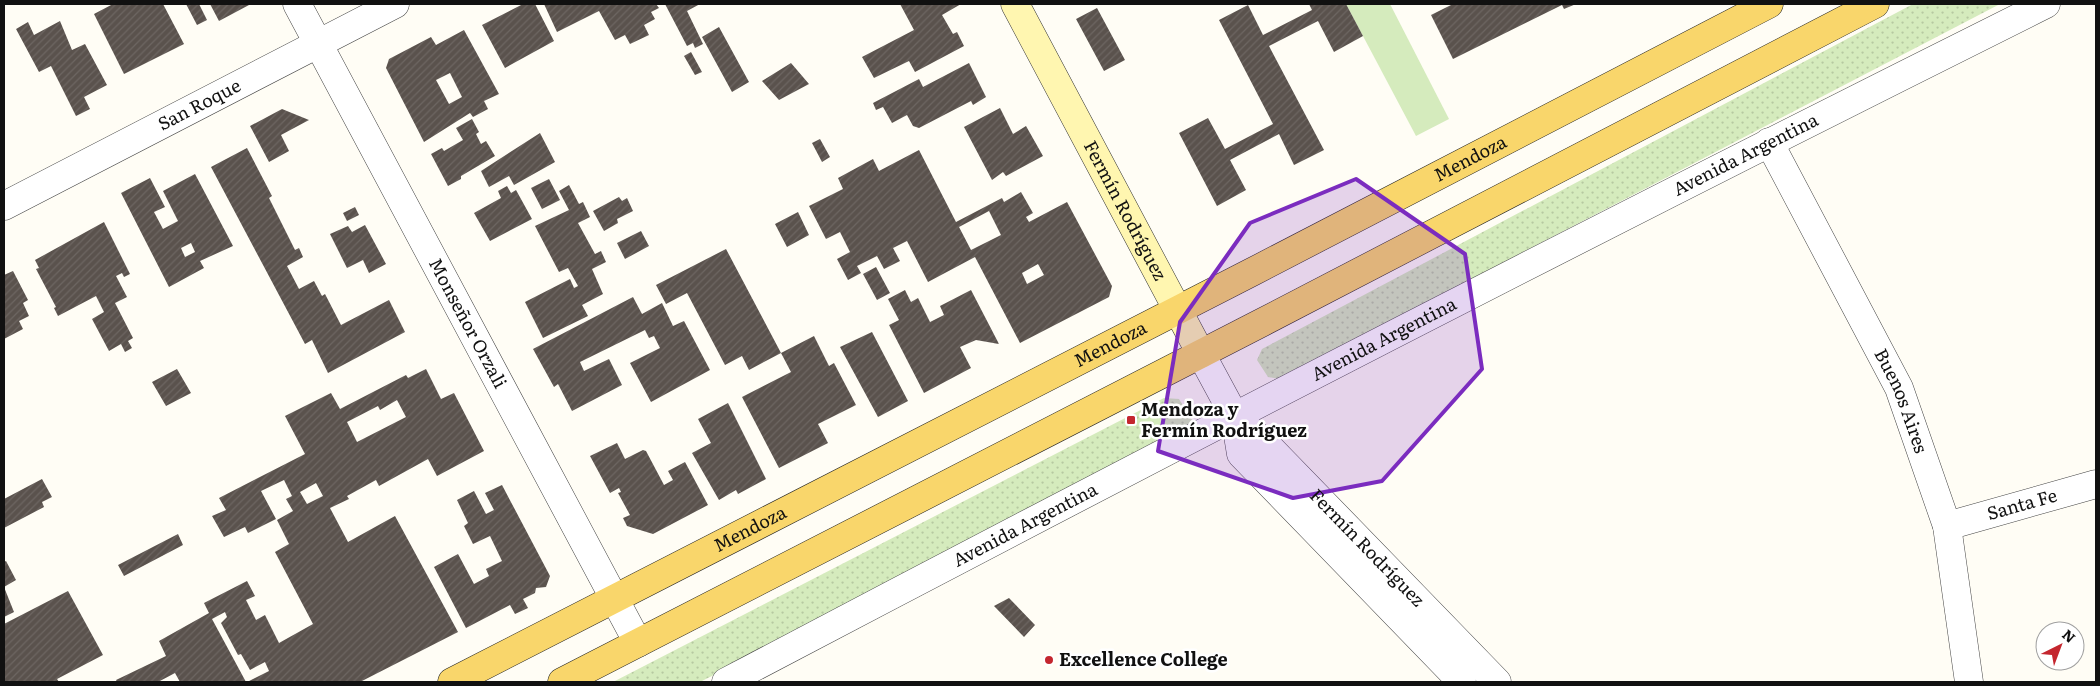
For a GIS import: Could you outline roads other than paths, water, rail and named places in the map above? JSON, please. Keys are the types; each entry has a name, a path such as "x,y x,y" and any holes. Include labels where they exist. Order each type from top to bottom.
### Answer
{"main road":[{"name":"Mendoza","path":"452,682 1178,310 1769,4"},
{"path":"562,682 1201,354 1875,4"}],"street":[{"name":"Monseñor Orzali","path":"297,4 638,643"},
{"name":"San Roque","path":"4,206 395,4"},
{"name":"Fermín Rodríguez","path":"1015,4 1235,416 1265,443 1498,682"},
{"name":"Avenida Argentina","path":"730,681 1235,416 1770,142 2046,4"},
{"name":"Buenos Aires","path":"1770,142 1899,388 1947,526 1969,682"},
{"name":"Fermín Rodríguez","path":"1235,416 1241,454 1462,682"},
{"name":"Santa Fe","path":"1947,526 2096,484"}],"place":[{"name":"Mendoza y Fermín Rodríguez","path":"1131,420"},
{"name":"Excellence College","path":"1049,660"}]}
